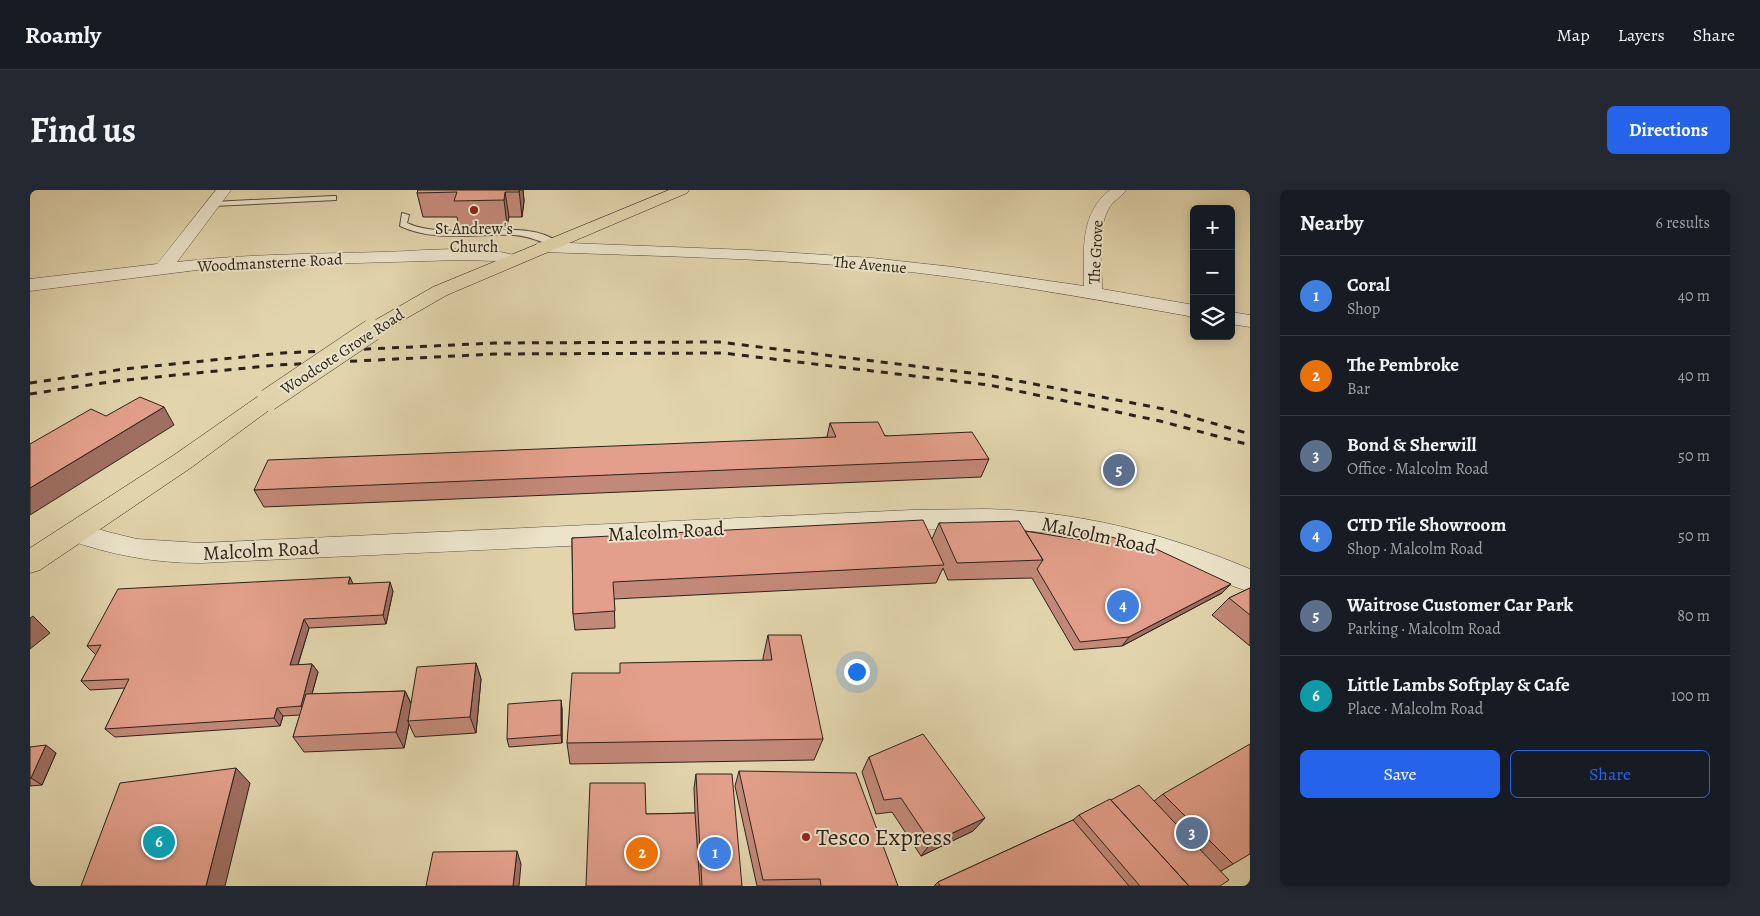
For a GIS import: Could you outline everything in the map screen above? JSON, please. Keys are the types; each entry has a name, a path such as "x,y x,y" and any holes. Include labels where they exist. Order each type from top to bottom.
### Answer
{"main road":[{"name":"Woodcote Grove Road","path":"30,562 183,461 268,400 372,330 440,291 682,190"}],"street":[{"path":"163,269 224,190"},
{"name":"The Grove","path":"1093,293 1094,222 1100,207 1111,194 1119,190"},
{"name":"The Avenue","path":"549,245 735,253 874,263 1093,293 1190,310"},
{"name":"Woodmansterne Road","path":"30,286 163,269 250,262 488,255 512,260"},
{"path":"1235,319 1250,321"},
{"name":"Malcolm Road","path":"76,532 129,549 163,553 200,553 980,518 1058,523 1135,538 1215,566 1250,581"}],"lane":[{"path":"213,204 332,198"},
{"path":"405,215 403,224 416,231 439,233 514,231 534,234 549,245"}],"building":[{"path":"418,190 519,190 519,192 505,192 504,200 454,201 457,192 417,193"},
{"path":"140,397 164,407 30,488 30,444 91,409 106,416"},
{"path":"878,422 885,436 972,432 989,459 254,490 268,460 836,437 830,423"},
{"path":"923,520 944,565 613,582 615,611 573,614 572,538"},
{"path":"1019,521 1043,560 957,563 939,523"},
{"path":"1084,530 1154,548 1231,584 1129,637 1080,642 1037,569 1043,560 1025,531 1088,541"},
{"path":"350,577 348,584 390,582 383,615 304,619 290,665 312,664 301,706 277,708 274,718 105,729 129,679 81,681 101,645 87,646 118,589"},
{"path":"1250,588 1250,615 1229,598"},
{"path":"768,635 801,635 823,739 567,743 572,673 620,673 620,663 772,660"},
{"path":"476,663 470,717 408,721 417,667"},
{"path":"405,691 396,732 293,737 306,694"},
{"path":"561,700 561,735 507,739 508,704"},
{"path":"923,734 985,818 931,843 901,798 884,800 869,757"},
{"path":"1250,744 1250,854 1233,864 1163,794"},
{"path":"46,745 31,778 30,778 30,747"},
{"path":"236,768 206,886 81,886 120,783"},
{"name":"Tesco Express","path":"739,771 856,773 898,886 821,886 820,879 763,880"},
{"path":"696,774 732,774 742,886 702,886"},
{"path":"590,783 645,783 646,814 695,813 700,886 586,886"},
{"path":"1139,785 1229,880 1220,886 1189,886 1111,800"},
{"path":"1110,799 1189,886 1140,886 1079,815"},
{"path":"1073,820 1129,886 940,886 938,882"},
{"path":"517,851 513,886 426,886 433,852"}],"railway":[{"path":"30,383 124,369 282,353 496,343 719,342 987,375 1164,409 1250,434"},
{"path":"30,394 116,381 277,365 495,354 723,353 989,385 1160,421 1250,445"}],"place":[{"name":"St Andrew's Church","path":"474,210"},
{"name":"Waitrose Customer Car Park","path":"1119,470"},
{"name":"CTD Tile Showroom","path":"1123,606"},
{"name":"Bond & Sherwill","path":"1192,833"},
{"name":"Tesco Express","path":"806,837"},
{"name":"Little Lambs Softplay & Cafe","path":"159,842"},
{"name":"The Pembroke","path":"642,853"},
{"name":"Coral","path":"715,853"}]}
